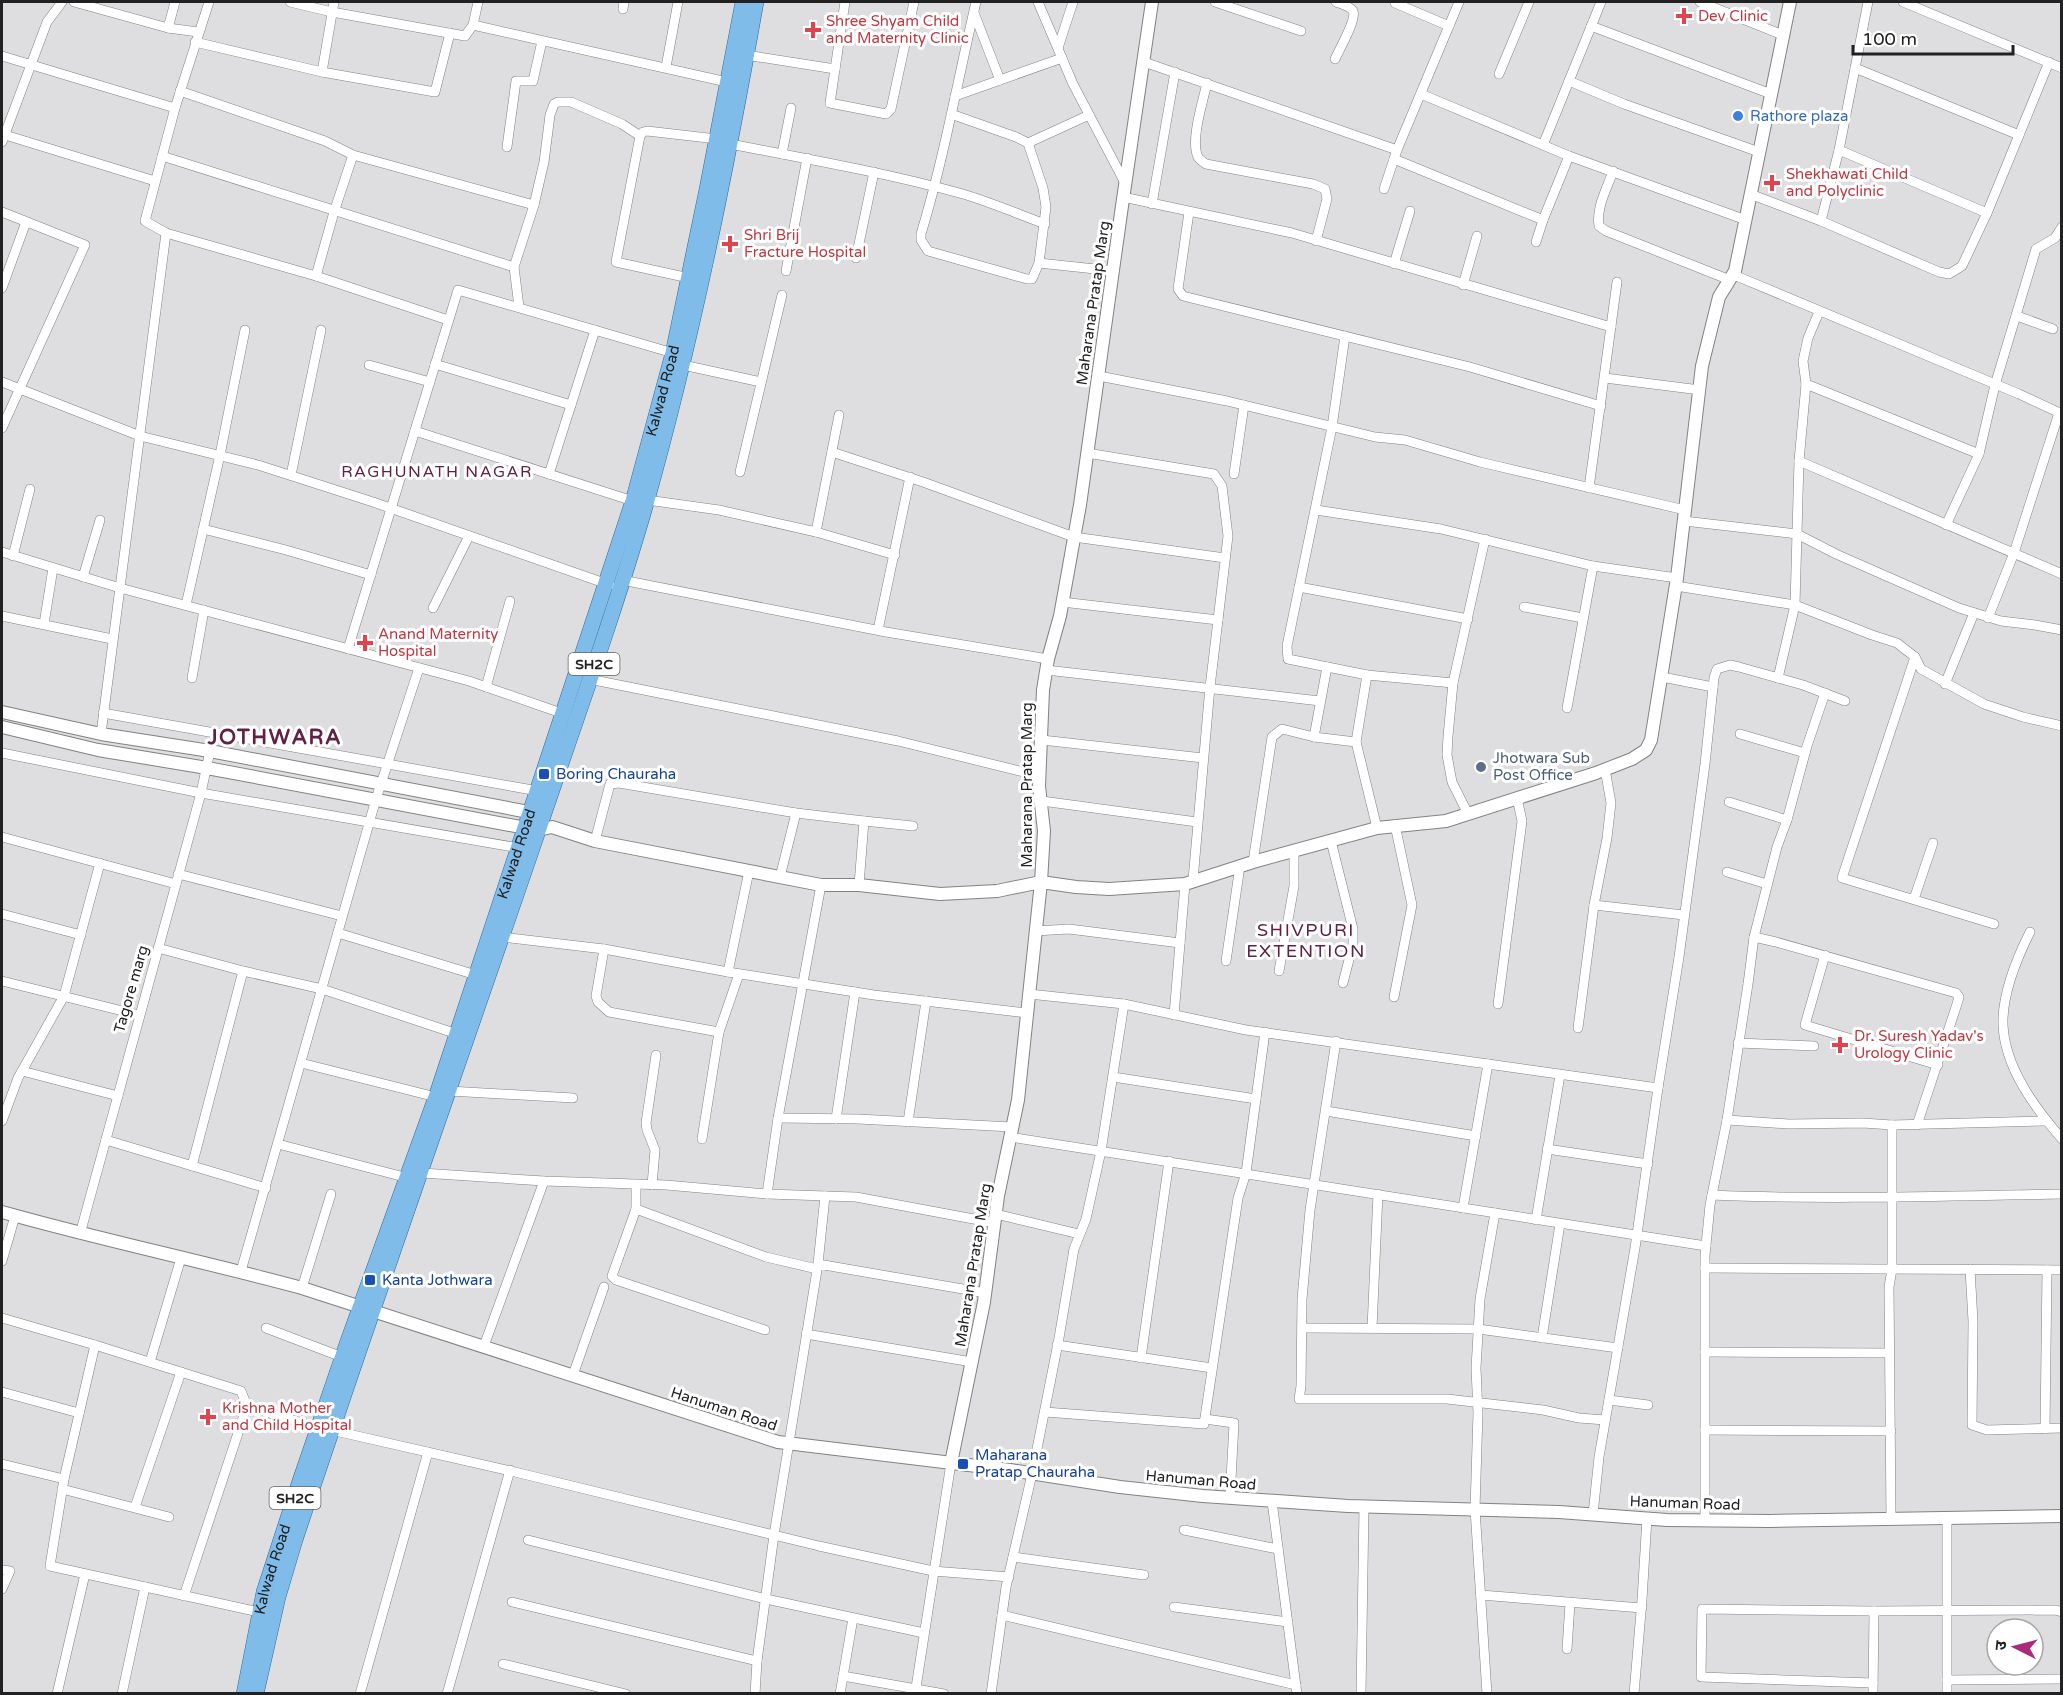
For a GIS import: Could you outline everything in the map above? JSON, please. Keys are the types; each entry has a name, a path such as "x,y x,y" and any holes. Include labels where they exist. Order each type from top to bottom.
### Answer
{"main road":[{"name":"Kalwad Road","path":"325,1429 443,1094 502,937 538,822 589,679 678,359 723,142 727,82 743,2"},
{"name":"Kalwad Road","path":"678,359 689,278 746,55 756,2"},
{"name":"Kalwad Road","path":"443,1094 457,1034 519,848 538,822 538,791 564,714 616,584"},
{"name":"Kalwad Road","path":"244,1694 259,1612 271,1594 295,1540 342,1358 368,1308"},
{"name":"Kalwad Road","path":"256,1694 271,1594"}],"street":[{"path":"62,2 47,22 32,66 2,137 155,181"},
{"path":"74,2 168,28 198,32"},
{"path":"168,28 175,2"},
{"path":"208,2 175,108 145,221 166,233 316,276 448,320"},
{"path":"290,2 332,12 465,36 473,25 478,2"},
{"path":"322,72 334,2"},
{"path":"666,67 678,2"},
{"path":"845,2 831,104 886,114 890,112 914,2"},
{"path":"1038,2 1089,115 1125,183"},
{"path":"1058,48 1073,2"},
{"name":"Maharana Pratap Marg","path":"951,1463 986,1293 995,1219 1018,1100 1041,882 1044,831 1040,776 1043,690 1080,505 1152,2"},
{"path":"1215,2 1301,32"},
{"path":"1384,189 1459,2"},
{"path":"1499,74 1529,2"},
{"path":"1543,145 1601,2"},
{"path":"1700,2 1783,35"},
{"path":"2,712 100,734 381,783 538,822 595,841 821,885 860,885 940,894 997,891 1041,882 1110,889 1189,882 1377,828 1446,821 1605,770 1632,759 1646,750 1651,740 1676,582 1702,366 1714,312 1719,297 1732,277 1746,220 1790,2"},
{"path":"1821,221 1839,150 1868,2"},
{"path":"1903,2 2061,68"},
{"path":"1335,59 1353,21 1354,13 1352,9 1341,3"},
{"path":"1395,3 1449,26"},
{"path":"974,4 1000,80"},
{"path":"951,114 1028,143 1043,188 1046,207 1039,263 1032,279 928,251 921,240 935,187 974,4"},
{"path":"473,25 727,82"},
{"path":"1591,26 1771,94"},
{"path":"195,42 322,72 435,92 450,33"},
{"path":"507,147 516,81 533,81 542,40"},
{"path":"746,55 835,69"},
{"path":"2,56 175,108"},
{"path":"955,96 1062,58"},
{"path":"1144,62 1207,83 1396,155 1543,220"},
{"path":"1750,194 1821,221 1939,272 1949,274 1962,266 1988,213 2049,62"},
{"path":"1855,68 2019,135"},
{"path":"1152,204 1175,72"},
{"path":"1569,81 1624,104 1759,152"},
{"path":"1207,83 1197,128 1198,157 1206,164 1313,184 1325,189 1327,199 1316,241"},
{"path":"180,91 325,141 353,155 534,205"},
{"path":"1421,94 1569,156 1746,220"},
{"path":"519,307 514,267 534,205 554,104 571,102 622,124 640,136"},
{"path":"782,154 791,108"},
{"path":"1028,143 1089,115"},
{"path":"689,278 616,262 640,136 643,132 723,142 874,172 965,195 1045,224"},
{"path":"1839,150 1988,213"},
{"path":"316,276 353,155"},
{"path":"162,156 514,267"},
{"path":"1536,242 1569,156"},
{"path":"786,272 807,158"},
{"path":"1613,171 1598,217 1599,226 1606,231 1820,312 2060,413 2014,553 1988,618"},
{"path":"856,258 874,172"},
{"path":"1123,197 1292,233 1611,327"},
{"path":"1394,264 1410,211"},
{"path":"2,212 85,245 2,428"},
{"path":"1189,212 1178,289 1183,296 1470,367 1601,406"},
{"path":"2,288 26,222"},
{"path":"1946,525 1979,454 1995,385 2036,249 2055,238 2061,227"},
{"path":"100,734 166,233"},
{"path":"1463,285 1478,236"},
{"path":"1039,263 1114,270"},
{"path":"1589,488 1617,282"},
{"path":"348,649 458,290 595,330 678,359 761,382"},
{"path":"740,472 782,295"},
{"path":"1778,678 1795,605 1799,461 1806,384 1803,361 1808,339 1820,312"},
{"path":"2017,316 2053,329"},
{"path":"186,605 220,455 244,330"},
{"path":"291,476 321,330"},
{"path":"549,474 595,330"},
{"path":"1345,336 1332,427 1287,646 1288,659 1367,675 1453,683"},
{"path":"435,364 571,405"},
{"path":"369,365 430,382"},
{"path":"1099,376 1244,405 1375,437 1405,440 1684,515 1797,534 1836,554 1974,613 1988,618 2061,630"},
{"path":"1605,378 1700,390"},
{"path":"2,382 140,436 220,455 291,476 616,584 878,630 1047,664 1320,701"},
{"path":"1806,384 1979,454"},
{"path":"1234,474 1244,405"},
{"path":"816,532 839,415"},
{"path":"415,430 640,501 719,510 816,532 895,555"},
{"path":"832,452 910,477 1074,537 1225,558"},
{"path":"1087,453 1214,474 1222,486 1228,536 1197,822 1180,943 1174,1015"},
{"path":"1799,461 2061,574"},
{"path":"878,630 910,477"},
{"path":"13,556 30,489"},
{"path":"1316,510 1441,529 1593,566 1795,605 1872,636 1897,643 1915,657 1921,669 1984,704 2061,726"},
{"path":"82,577 100,520"},
{"path":"203,530 286,550 371,575"},
{"path":"433,608 469,536"},
{"path":"1468,814 1452,782 1447,755 1453,683 1485,539"},
{"path":"2,552 120,588 486,687 564,714"},
{"path":"1567,708 1593,566"},
{"path":"44,624 53,568"},
{"path":"1299,587 1468,619"},
{"path":"486,687 510,601"},
{"path":"1062,602 1218,620"},
{"path":"1524,608 1583,618"},
{"path":"192,678 204,610"},
{"path":"1945,684 1974,613"},
{"path":"2,615 112,639"},
{"path":"1915,657 1842,878 1995,924"},
{"path":"1593,1514 1599,1457 1637,1236 1692,869 1714,678 1717,669 1723,666 1739,667 1803,685 1845,701"},
{"path":"1314,737 1327,667"},
{"path":"241,1271 369,822 419,668"},
{"path":"1367,675 1356,742 1377,828"},
{"path":"1662,677 1713,687"},
{"path":"589,679 898,741 1040,776"},
{"path":"1705,1520 1705,1268 1712,1195 1727,1120 1754,937 1777,847 1825,693"},
{"path":"103,713 538,791"},
{"path":"2,727 98,750 376,799 538,822"},
{"path":"1253,862 1272,737 1282,729 1314,737 1356,742"},
{"path":"1740,734 1805,753"},
{"path":"1042,740 1203,758"},
{"name":"Tagore marg","path":"80,1234 201,793 210,752"},
{"path":"2,753 201,793 519,848"},
{"path":"1578,1028 1594,905 1607,838 1611,802 1605,770"},
{"path":"595,841 610,784 619,783 796,813 913,826"},
{"path":"1498,1004 1522,821 1517,798"},
{"path":"1042,801 1197,822"},
{"path":"1729,802 1787,820"},
{"path":"780,877 796,813"},
{"path":"860,885 864,821"},
{"path":"1394,997 1412,904 1412,894 1395,825"},
{"path":"2,837 100,863 342,916"},
{"path":"1330,841 1353,929 1353,944 1343,983"},
{"path":"1914,899 1933,843"},
{"path":"1279,971 1294,886 1294,851"},
{"path":"2,1121 22,1071 64,996 100,863"},
{"path":"1226,961 1240,866"},
{"path":"728,972 749,871"},
{"path":"1727,872 1767,884"},
{"path":"767,1194 778,1118 821,885"},
{"path":"1594,905 1684,915"},
{"path":"2,914 81,935"},
{"path":"1035,931 1069,929 1180,943"},
{"path":"2030,932 2021,950 2006,996 2003,1025 2014,1067 2034,1104 2061,1139"},
{"path":"338,933 476,975"},
{"path":"502,937 604,949 739,974 855,992 1027,1013"},
{"path":"1754,937 1956,993 1959,997 1957,1004 1917,1125"},
{"path":"158,948 322,989 457,1034"},
{"path":"604,949 596,996 602,1008 609,1012 719,1032"},
{"path":"1825,955 1805,1025 1938,1065"},
{"path":"192,1166 243,971"},
{"path":"702,1139 719,1032 739,974"},
{"path":"2,981 139,1015"},
{"path":"836,1119 855,992"},
{"path":"1029,994 1124,1004 1265,1032 1658,1088"},
{"path":"908,1122 926,1001"},
{"path":"991,1694 1009,1577 1045,1412 1074,1249 1086,1219 1101,1150 1124,1004"},
{"path":"1045,1412 1204,1424 1238,1198 1246,1173 1265,1032"},
{"path":"1336,1041 1314,1184 1302,1299 1299,1399 1447,1399 1605,1420"},
{"path":"1738,1043 1814,1046"},
{"path":"652,1185 655,1150 646,1124 656,1055"},
{"path":"301,1063 443,1094 573,1098"},
{"path":"1463,1208 1488,1064"},
{"path":"22,1071 118,1096"},
{"path":"1536,1220 1560,1075"},
{"path":"1113,1077 1256,1099"},
{"path":"1326,1110 1476,1136"},
{"path":"778,1118 908,1122 1011,1132 1101,1150 1706,1246"},
{"path":"1727,1120 1789,1124 1892,1125 2046,1121"},
{"path":"1891,1519 1889,1287 1892,1269 1892,1125"},
{"path":"106,1140 266,1188"},
{"path":"278,1144 415,1176 652,1185 767,1194 856,1197 1079,1234"},
{"path":"1547,1149 1648,1164"},
{"path":"1141,1358 1169,1161"},
{"path":"484,1346 544,1181"},
{"path":"636,1185 636,1209 612,1276 616,1280 765,1329"},
{"path":"302,1288 331,1194"},
{"path":"1372,1328 1378,1194"},
{"path":"1712,1195 1891,1197 2061,1194"},
{"path":"755,1694 757,1661 774,1535 818,1267 825,1196"},
{"path":"636,1209 766,1257 986,1293"},
{"name":"Hanuman Road","path":"2,1212 80,1234 241,1271 302,1288 778,1442 1032,1473 1120,1487 1230,1498 1364,1507 1475,1509 1705,1520 2061,1516"},
{"path":"1487,1694 1475,1509 1476,1368 1480,1299 1495,1214"},
{"path":"2,1261 15,1216"},
{"path":"1542,1338 1560,1224"},
{"path":"150,1362 181,1258"},
{"path":"1705,1268 2061,1270"},
{"path":"1970,1269 1972,1425 1987,1430 2061,1428"},
{"path":"2045,1429 2047,1270"},
{"path":"573,1375 604,1287"},
{"path":"2,1318 238,1388 244,1395 247,1406 184,1596"},
{"path":"266,1328 342,1358"},
{"path":"1302,1328 1478,1329 1618,1348"},
{"path":"806,1334 972,1362"},
{"path":"95,1344 64,1479 50,1566 259,1612"},
{"path":"1057,1345 1212,1368"},
{"path":"1705,1352 1890,1353"},
{"path":"135,1507 181,1372"},
{"path":"2,1392 79,1413"},
{"path":"1609,1400 1648,1405"},
{"path":"247,1406 325,1429 510,1470 774,1535 933,1571 1009,1577"},
{"path":"1205,1419 1234,1423 1230,1498"},
{"path":"1705,1430 1891,1431"},
{"path":"360,1694 428,1452"},
{"path":"915,1691 951,1463"},
{"path":"2,1464 64,1479"},
{"path":"447,1694 510,1470"},
{"path":"62,1489 169,1516"},
{"path":"1002,1615 1297,1689 1272,1501"},
{"path":"1361,1694 1364,1507"},
{"path":"1634,1694 1647,1518"},
{"path":"1947,1518 1947,1694"},
{"path":"1184,1530 1278,1549"},
{"path":"528,1539 766,1599 924,1633"},
{"path":"1013,1557 1144,1575"},
{"path":"2,1570 10,1571 2,1589"},
{"path":"57,1694 84,1574"},
{"path":"122,1694 145,1587"},
{"path":"1480,1595 1642,1608"},
{"path":"512,1602 757,1661"},
{"path":"1567,1649 1570,1603"},
{"path":"1174,1607 1288,1622"},
{"path":"1873,1683 1701,1677 1702,1610 2056,1610 2061,1612"},
{"path":"1873,1694 1874,1611"},
{"path":"840,1694 852,1618"},
{"path":"502,1664 626,1694"},
{"path":"843,1676 915,1691 944,1694"},
{"path":"1947,1680 2061,1679"}],"place":[{"name":"Dev Clinic","path":"1684,16"},
{"name":"Shree Shyam Child and Maternity Clinic","path":"813,30"},
{"name":"Rathore plaza","path":"1738,116"},
{"name":"Shekhawati Child and Polyclinic","path":"1772,183"},
{"name":"Shri Brij Fracture Hospital","path":"730,244"},
{"name":"Anand Maternity Hospital","path":"365,643"},
{"name":"Jhotwara Sub Post Office","path":"1481,767"},
{"name":"Boring Chauraha","path":"544,774"},
{"name":"Dr. Suresh Yadav's Urology Clinic","path":"1840,1045"},
{"name":"Kanta Jothwara","path":"370,1280"},
{"name":"Krishna Mother and Child Hospital","path":"208,1417"},
{"name":"Maharana Pratap Chauraha","path":"963,1464"}],"district":[{"name":"RAGHUNATH NAGAR","path":"437,471"},
{"name":"JOTHWARA","path":"275,737"},
{"name":"SHIVPURI EXTENTION","path":"1306,940"}]}
